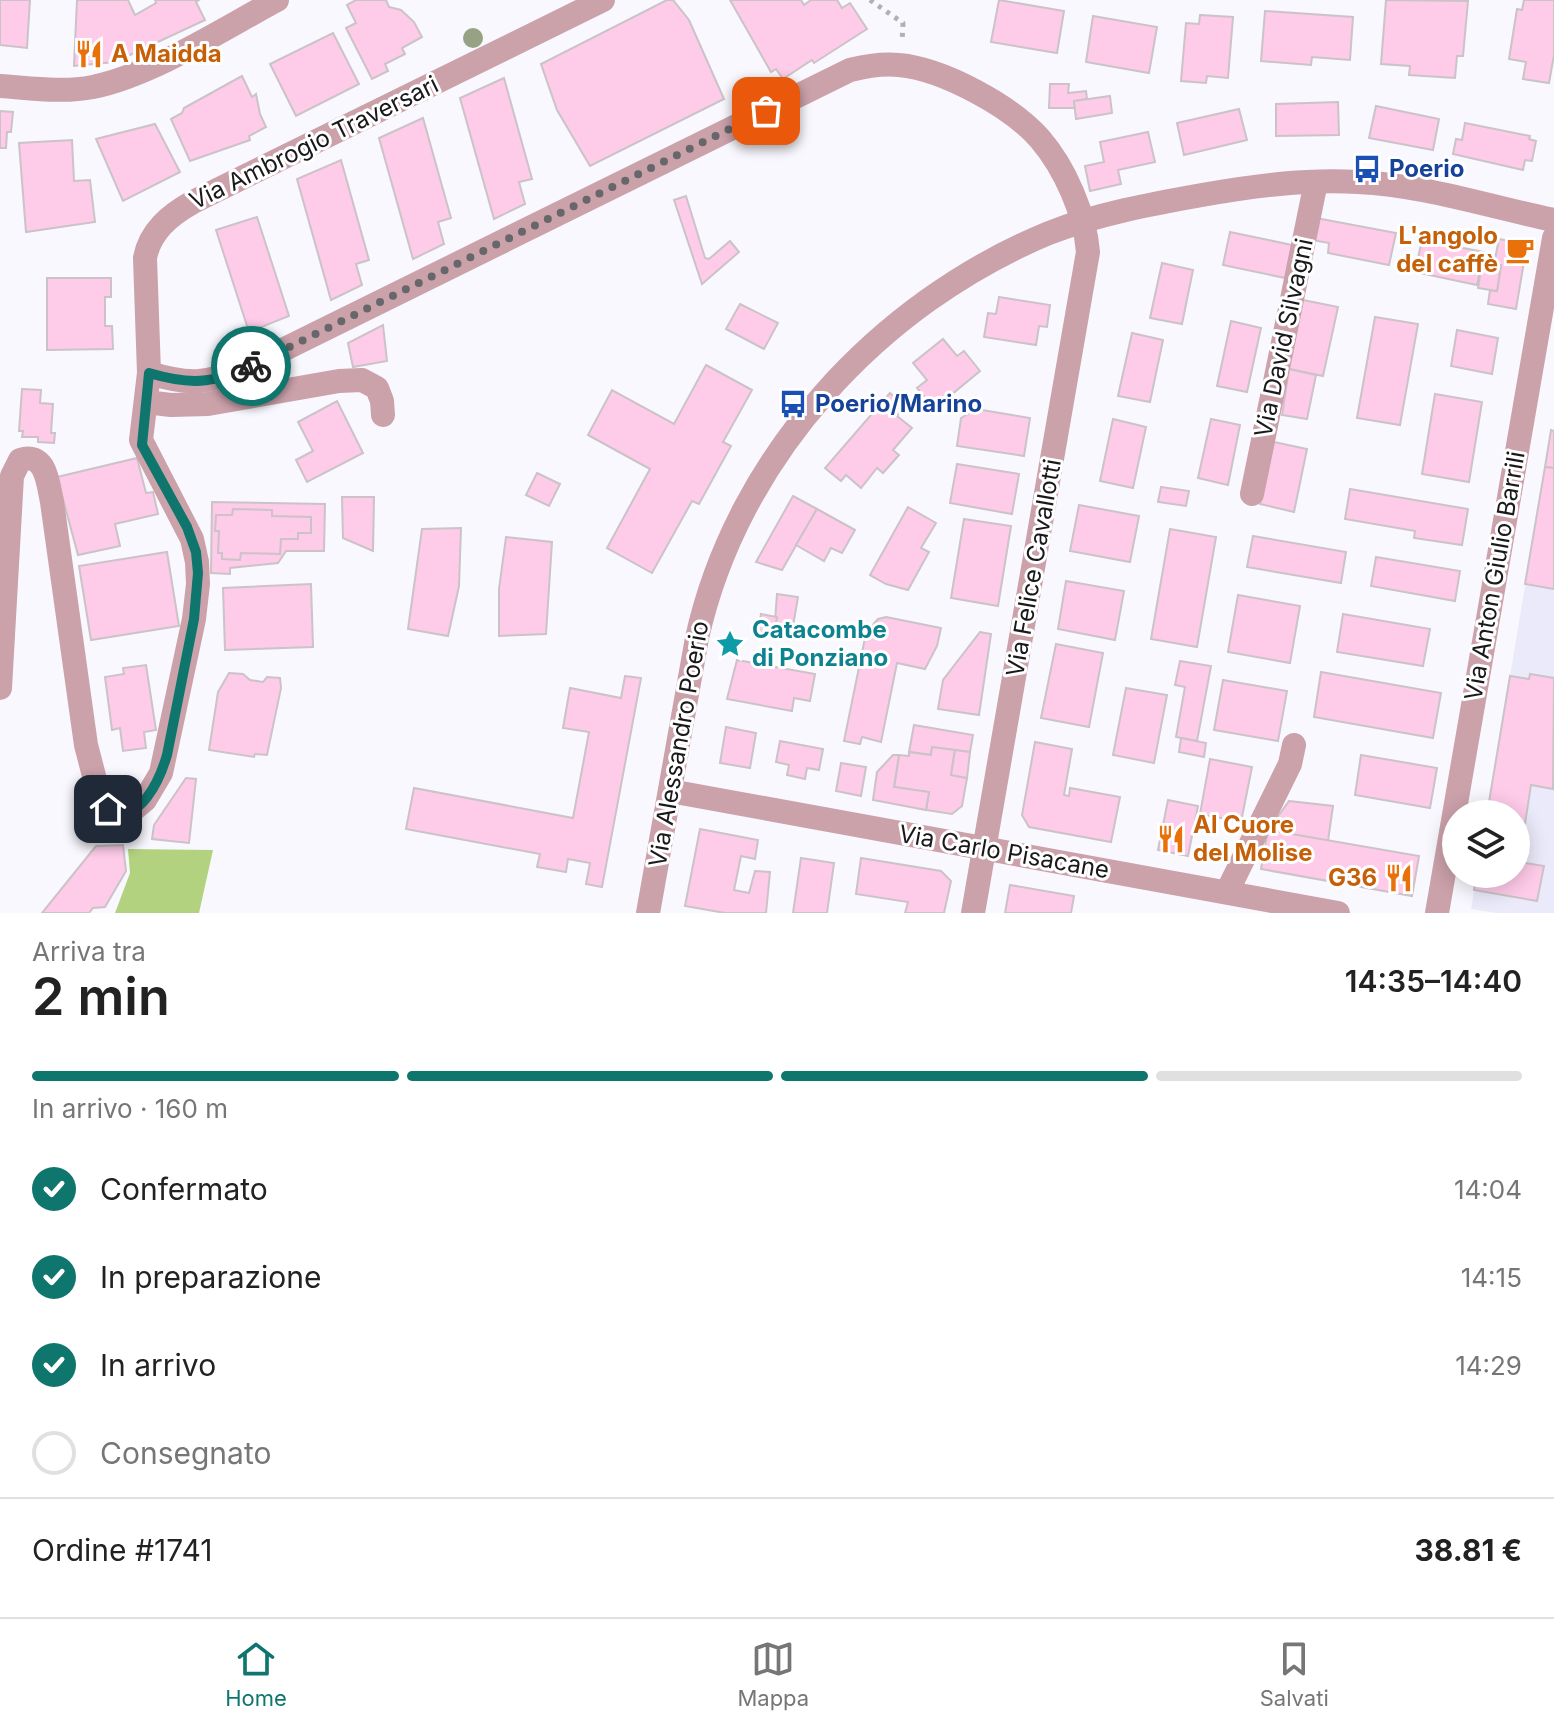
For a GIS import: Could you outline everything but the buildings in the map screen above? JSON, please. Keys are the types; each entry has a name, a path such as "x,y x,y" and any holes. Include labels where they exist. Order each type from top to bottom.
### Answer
{"street":[{"path":"0,86 71,90 109,83 156,64 277,0"},
{"name":"Via Ambrogio Traversari","path":"0,688 12,476 16,464 24,458 33,458 44,469 52,502 86,745 100,799 103,806 114,812 128,812 145,800 158,780 167,755 194,619 198,573 196,552 187,527 142,445 149,373 145,258 156,231 173,214 603,0"},
{"name":"Via Felice Cavallotti","path":"149,373 203,383 244,369 850,70 865,66 902,65 929,71 958,83 1016,119 1039,137 1064,176 1082,222 1088,252 973,913"},
{"name":"Via Alessandro Poerio","path":"648,913 697,638 709,595 743,510 807,414 847,369 929,302 1011,251 1051,233 1082,222 1230,190 1316,182 1379,183 1554,220"},
{"name":"Via David Silvagni","path":"1252,494 1316,182"},
{"name":"Via Anton Giulio Barrili","path":"1437,913 1554,238"},
{"path":"146,402 208,404 339,381 362,380 377,388 383,415"},
{"path":"1227,892 1290,764 1294,745"},
{"name":"Via Carlo Pisacane","path":"670,791 1338,913"}],"path":[{"path":"870,0 903,23"}],"shaded area":[{"path":"1551,430 1554,431 1554,913 1496,913 1471,909 1475,888 1530,888 1530,800 1489,800"}],"green space":[{"path":"128,849 213,850 199,913 115,913 130,873"}],"way so far":[{"path":"251,366 766,111"}],"place":[{"name":"A Maidda","path":"89,54"},
{"name":"Poerio","path":"1367,169"},
{"name":"L'angolo del caffè","path":"1520,250"},
{"name":"Poerio/Marino","path":"793,404"},
{"name":"Catacombe di Ponziano","path":"730,644"},
{"name":"Al Cuore del Molise","path":"1171,839"},
{"name":"G36","path":"1399,878"}],"route":[{"path":"108,809 123,813 134,809 145,800 158,780 167,755 197,595 198,573 192,539 141,440 149,373 203,383 251,366"}]}
